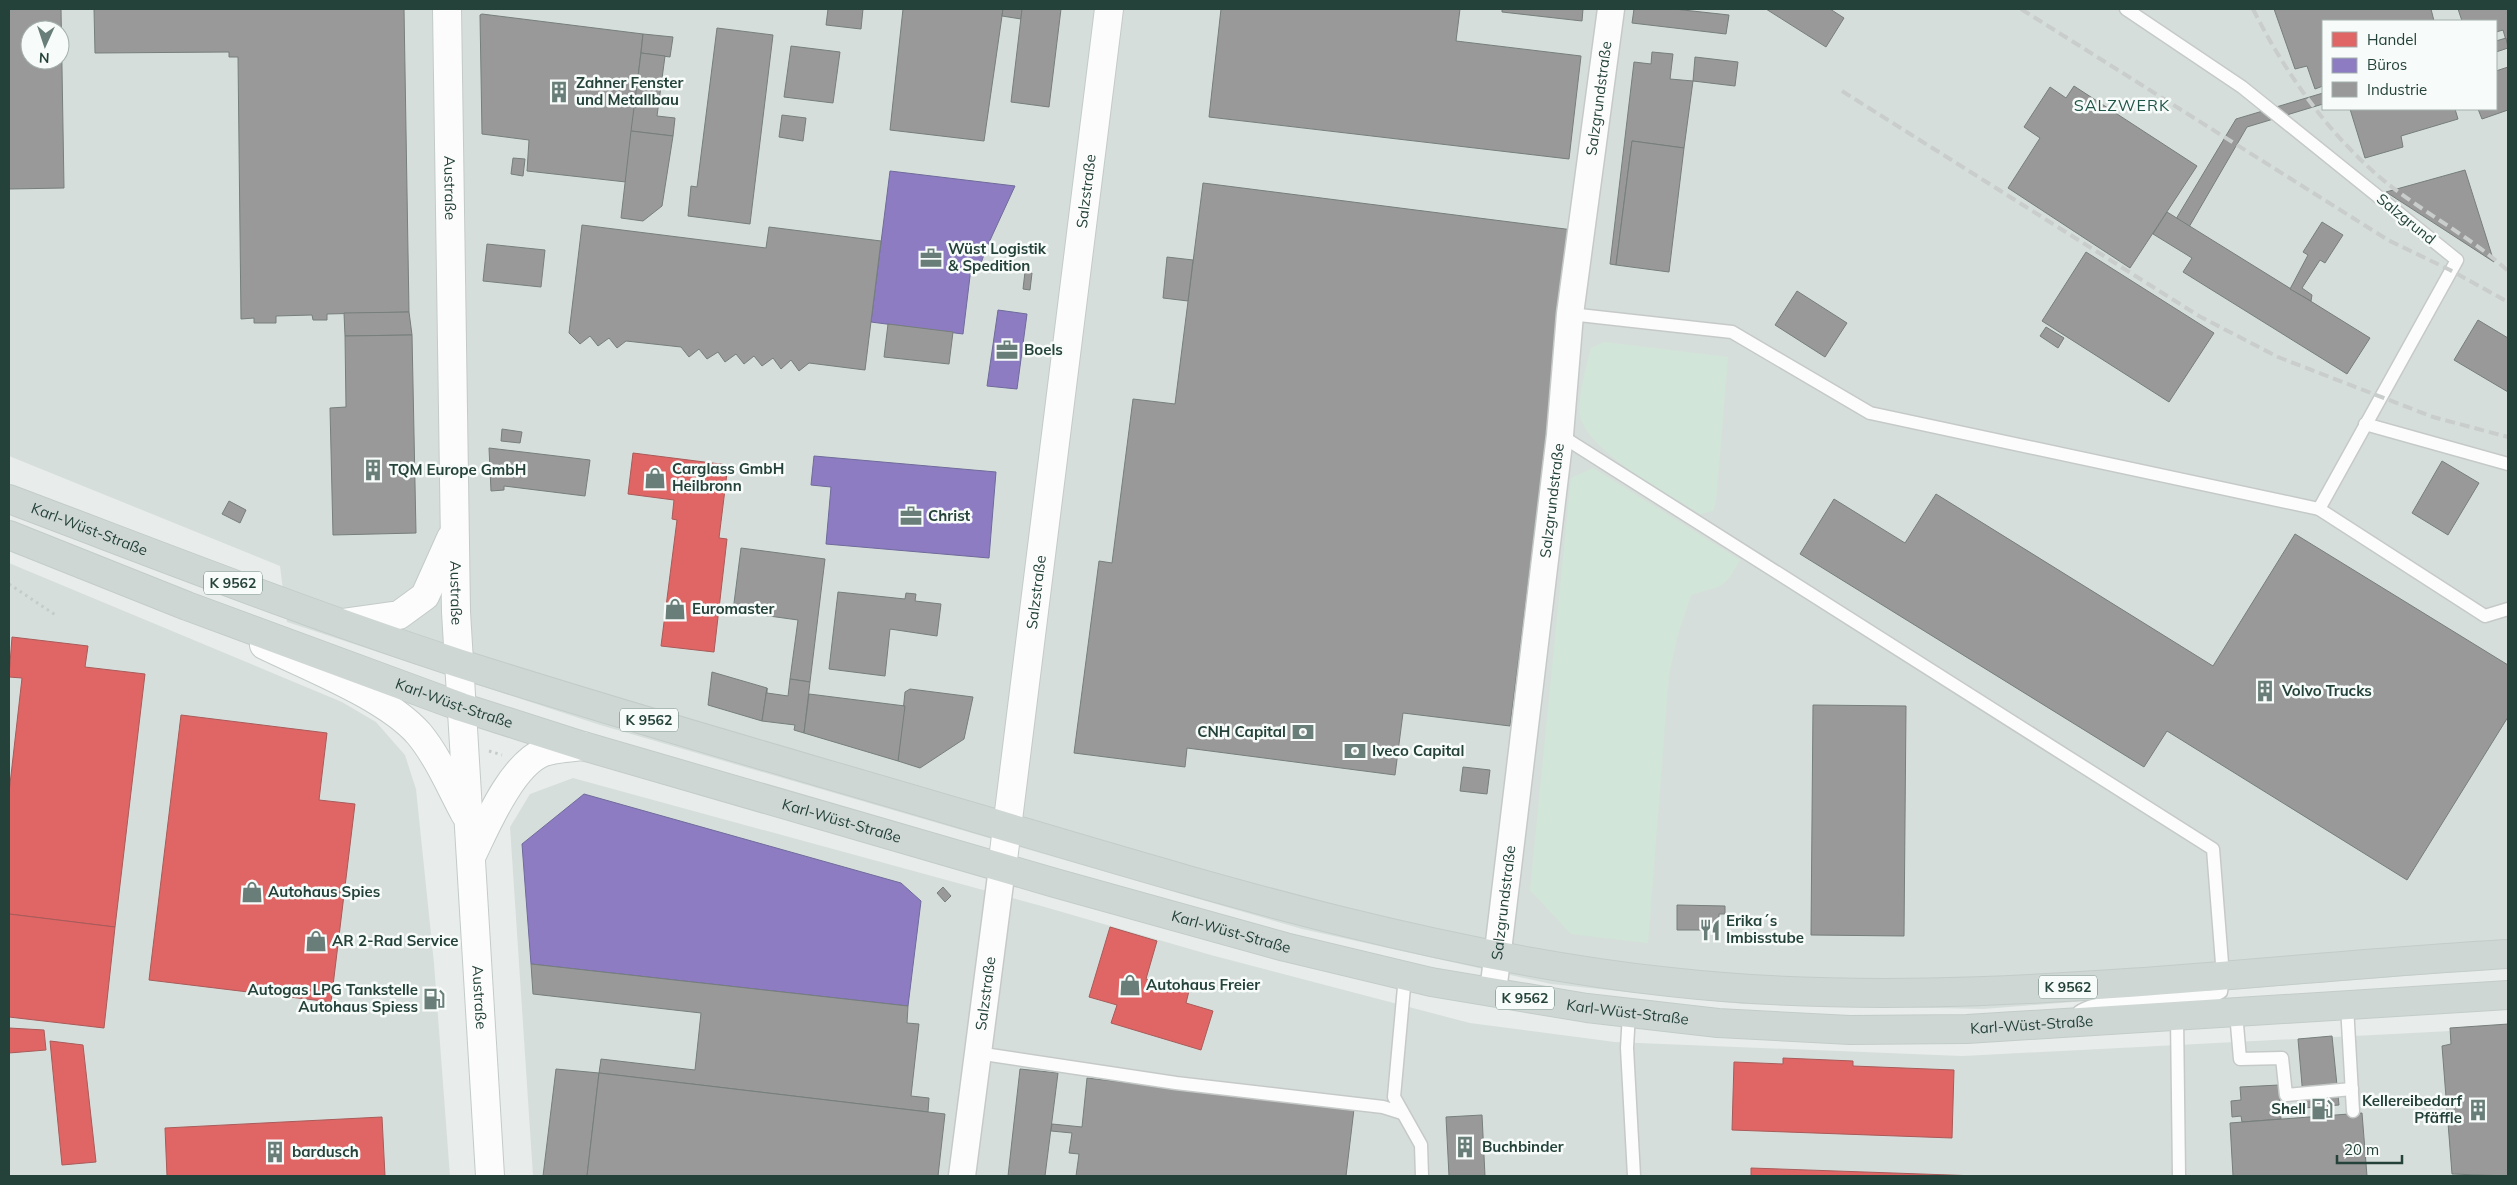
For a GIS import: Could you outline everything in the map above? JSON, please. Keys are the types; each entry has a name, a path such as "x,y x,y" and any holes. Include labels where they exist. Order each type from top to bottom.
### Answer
{"main road":[{"name":"Austraße","path":"447,9 454,530 458,663 490,1176"},
{"name":"Salzstraße","path":"1002,868 1109,9"},
{"name":"Karl-Wüst-Straße","path":"9,499 342,623 458,663 1007,827 1284,907 1497,955 1668,982 1790,990 1925,993 2056,988 2508,954"},
{"path":"342,623 399,615 425,596 454,530"},
{"name":"Karl-Wüst-Straße","path":"9,535 187,606 461,707 583,746 1002,868 1285,947 1405,976 1629,1013 1718,1022 1850,1030 1967,1029 2508,995"},
{"path":"187,606 388,706 418,733 428,747 469,822"},
{"path":"471,856 504,792 529,762 544,752 583,746"}],"street":[{"name":"Salzgrundstraße","path":"1493,992 1560,435 1570,314 1611,9"},
{"name":"Salzstraße","path":"962,1176 1002,868"}],"lane":[{"name":"Salzgrund","path":"2126,9 2242,86 2457,260 2319,508"},
{"path":"1570,314 1732,332 1870,413 2319,508 2485,616 2508,609"},
{"path":"2365,424 2508,464"},
{"path":"1560,435 2213,849 2223,976 2221,992 2212,996 2111,1002 2087,1006 2079,1012 2080,1022"},
{"path":"1405,976 1394,1096 1421,1145 1422,1176"},
{"path":"2347,1006 2353,1111"},
{"path":"1629,1013 1627,1048 1634,1176"},
{"path":"2236,1013 2240,1059 2282,1058 2286,1095 2352,1089"},
{"path":"2177,1017 2179,1176"},
{"path":"977,1054 1176,1083 1383,1107 1402,1113"}],"path":[{"path":"9,584 57,616"}],"shaded area":[{"path":"9,9 2508,9 2508,968 1984,1009 1743,1004 1551,984 1302,929 600,725 287,622 280,566 9,456"},
{"path":"9,563 342,702 376,722 405,755 416,789 434,963 450,1176 9,1176"},
{"path":"573,778 1038,905 1211,955 1470,1023 1615,1042 1962,1056 2508,1028 2508,1176 533,1176 510,827 530,794"}],"green space":[{"path":"1604,342 1728,357 1716,501 1713,511 1700,514 1651,484 1614,458 1586,430 1579,410 1583,382 1591,348"},
{"path":"1593,468 1740,560 1729,578 1721,585 1691,595 1678,634 1669,674 1648,943 1571,934 1530,890 1571,478"}],"building: Handel":[{"path":"633,453 728,465 719,538 727,539 714,652 661,646 677,520 672,519 674,500 628,494"},
{"path":"12,637 88,646 85,667 145,674 115,927 9,914 9,793 22,678 9,677"},
{"name":"Autohaus Spies","path":"181,715 327,733 319,800 355,804 331,1002 149,980"},
{"path":"9,914 115,927 104,1028 9,1017"},
{"name":"Autohaus Freier","path":"1110,927 1157,941 1146,979 1189,991 1186,1003 1213,1011 1201,1050 1111,1023 1117,1005 1089,997"},
{"path":"9,1028 44,1030 46,1050 9,1053"},
{"path":"50,1041 83,1045 96,1162 62,1165"},
{"path":"1783,1058 1853,1061 1853,1066 1954,1070 1952,1138 1732,1130 1734,1062 1783,1064"},
{"name":"bardusch","path":"382,1117 385,1176 167,1176 165,1128"},
{"path":"1751,1168 1978,1176 1751,1176"}],"building: Büros":[{"name":"Wüst Logistik & Spedition","path":"890,171 1015,186 986,249 979,269 971,268 963,334 871,322"},
{"name":"Boels","path":"998,310 1027,314 1017,389 987,386"},
{"name":"Christ","path":"814,456 996,472 989,558 826,544 831,487 811,485"},
{"path":"584,794 901,883 921,901 908,1006 531,964 522,844"}],"building: Industrie":[{"path":"9,9 61,9 61,20 20,20 20,70 62,70 64,188 9,189"},
{"path":"94,9 404,9 409,312 327,314 327,320 313,320 312,315 276,316 276,323 254,323 254,318 241,319 238,57 229,57 229,52 95,53"},
{"path":"828,9 863,9 861,29 826,25"},
{"path":"903,9 1003,9 984,141 890,130"},
{"path":"1003,9 1022,9 1021,19 1002,16"},
{"path":"1022,9 1061,9 1049,107 1011,102"},
{"path":"1221,9 1460,9 1456,41 1581,56 1569,159 1209,117"},
{"path":"1502,9 1583,9 1582,21 1502,12"},
{"path":"1634,9 1674,9 1729,15 1726,34 1632,23"},
{"path":"1766,9 1830,9 1844,18 1826,47"},
{"path":"2274,9 2431,9 2434,20 2322,20 2322,86 2315,89 2307,66 2295,69"},
{"path":"2458,9 2508,9 2508,47 2503,30 2497,32 2497,20 2462,20"},
{"name":"Zahner Fenster und Metallbau","path":"480,15 643,34 626,182 527,171 529,140 482,134"},
{"path":"717,28 773,35 750,224 688,216 691,186 697,187"},
{"path":"643,34 673,37 670,57 641,53"},
{"path":"2506,38 2508,48 2497,52 2497,41"},
{"path":"791,46 840,52 833,103 784,97"},
{"path":"1652,52 1673,54 1670,79 1693,81 1684,148 1632,141 1616,265 1610,264 1634,62 1651,64"},
{"path":"641,53 665,56 657,116 675,118 673,136 631,131"},
{"path":"1695,57 1738,62 1735,86 1693,81"},
{"path":"2508,67 2508,110 2482,119 2478,110 2497,110 2497,71"},
{"path":"2074,86 2197,166 2130,268 2008,188 2040,138 2024,127 2050,87 2066,98"},
{"path":"2322,93 2322,104 2247,127 2189,227 2176,219 2236,119"},
{"path":"2350,110 2455,110 2458,119 2401,136 2403,147 2365,158"},
{"path":"782,115 806,118 803,141 779,137"},
{"path":"631,131 673,136 662,206 643,221 621,218"},
{"path":"1632,141 1684,148 1669,272 1616,265"},
{"path":"513,158 525,159 523,176 511,174"},
{"path":"2465,170 2494,262 2386,192"},
{"path":"1203,183 1573,230 1510,726 1403,713 1395,775 1187,748 1185,767 1074,753 1099,561 1112,563 1133,399 1175,404"},
{"path":"2167,212 2370,338 2347,374 2183,272 2192,258 2153,234"},
{"path":"2322,222 2343,235 2325,263 2320,260 2302,288 2312,295 2311,301 2290,289 2308,255 2303,252"},
{"path":"582,225 766,248 769,227 881,241 865,370 809,363 799,371 791,360 781,369 773,358 762,366 754,356 744,364 736,354 725,362 718,352 707,359 699,349 689,357 681,347 626,341 617,348 609,338 598,346 590,336 580,344 569,333"},
{"path":"487,244 545,250 541,287 483,281"},
{"path":"2086,252 2214,333 2169,402 2042,321"},
{"path":"1167,257 1193,260 1188,301 1163,298"},
{"path":"1025,272 1032,273 1030,290 1023,289"},
{"path":"1797,291 1847,323 1825,357 1775,325"},
{"path":"409,312 412,335 345,336 344,313"},
{"path":"2478,320 2508,338 2508,392 2454,360"},
{"path":"888,324 953,332 949,364 884,357"},
{"path":"2046,327 2064,338 2058,348 2040,336"},
{"name":"TQM Europe GmbH","path":"412,335 416,533 333,535 330,408 346,407 345,336"},
{"path":"502,429 522,432 520,443 501,441"},
{"path":"489,448 590,460 585,496 504,486 504,490 491,491"},
{"path":"2442,461 2479,483 2448,535 2412,513"},
{"name":"Volvo Trucks","path":"1936,494 2213,666 2295,534 2508,665 2508,717 2407,880 2167,731 2144,767 1800,554 1834,499 1905,543"},
{"path":"229,501 246,510 240,523 222,514"},
{"path":"741,548 825,559 810,682 790,679 798,620 733,611"},
{"path":"838,592 905,599 906,593 916,594 915,601 941,604 937,636 890,629 885,676 829,669"},
{"path":"712,672 767,688 762,721 708,705"},
{"path":"790,679 810,682 804,733 794,730 795,725 762,721 767,688 767,693 788,696"},
{"path":"910,689 973,697 964,739 920,768 898,761 905,692"},
{"path":"809,694 905,706 898,761 804,733"},
{"path":"1813,705 1906,706 1904,936 1811,935"},
{"path":"1463,767 1490,770 1487,794 1460,791"},
{"path":"943,887 951,896 945,902 937,893"},
{"path":"1677,905 1725,906 1725,914 1719,914 1719,930 1677,930"},
{"path":"531,964 908,1006 907,1023 919,1024 911,1096 929,1098 928,1112 599,1073 601,1059 695,1070 701,1013 533,994"},
{"name":"Kellereibedarf Pfäffle","path":"2508,1024 2508,1176 2452,1174 2442,1046 2451,1044 2450,1028"},
{"path":"2332,1036 2339,1105 2304,1108 2298,1039"},
{"path":"556,1069 599,1073 587,1176 543,1176"},
{"path":"1020,1069 1058,1073 1045,1176 1008,1176"},
{"path":"599,1073 945,1114 938,1176 587,1176"},
{"path":"1087,1078 1354,1109 1346,1176 1076,1176 1079,1154 1069,1153 1072,1133 1051,1131 1052,1124 1082,1127"},
{"path":"2279,1085 2281,1119 2242,1122 2241,1116 2232,1117 2231,1101 2241,1100 2240,1087"},
{"path":"2362,1113 2367,1176 2233,1176 2230,1123"},
{"name":"Buchbinder","path":"1482,1115 1485,1176 1449,1176 1446,1117"}],"railway":[{"path":"2021,9 2388,240 2450,270 2508,302"},
{"path":"2253,9 2295,80 2311,103 2347,146 2388,184 2464,237 2508,271"},
{"path":"1842,91 2199,316 2278,357 2433,417 2508,437"}],"place":[{"name":"Zahner Fenster und Metallbau","path":"559,92"},
{"name":"Wüst Logistik & Spedition","path":"931,258"},
{"name":"Boels","path":"1007,350"},
{"name":"TQM Europe GmbH","path":"373,470"},
{"name":"Carglass GmbH Heilbronn","path":"655,478"},
{"name":"Christ","path":"911,516"},
{"name":"Euromaster","path":"675,609"},
{"name":"Volvo Trucks","path":"2265,691"},
{"name":"CNH Capital","path":"1303,732"},
{"name":"Iveco Capital","path":"1355,751"},
{"name":"Autohaus Spies","path":"252,892"},
{"name":"Erika´s Imbisstube","path":"1710,930"},
{"name":"AR 2-Rad Service","path":"316,941"},
{"name":"Autohaus Freier","path":"1130,985"},
{"name":"Autogas LPG Tankstelle Autohaus Spiess","path":"434,999"},
{"name":"Shell","path":"2322,1109"},
{"name":"Kellereibedarf Pfäffle","path":"2478,1110"},
{"name":"Buchbinder","path":"1465,1147"},
{"name":"bardusch","path":"275,1152"}],"district":[{"name":"SALZWERK","path":"2122,105"}]}
